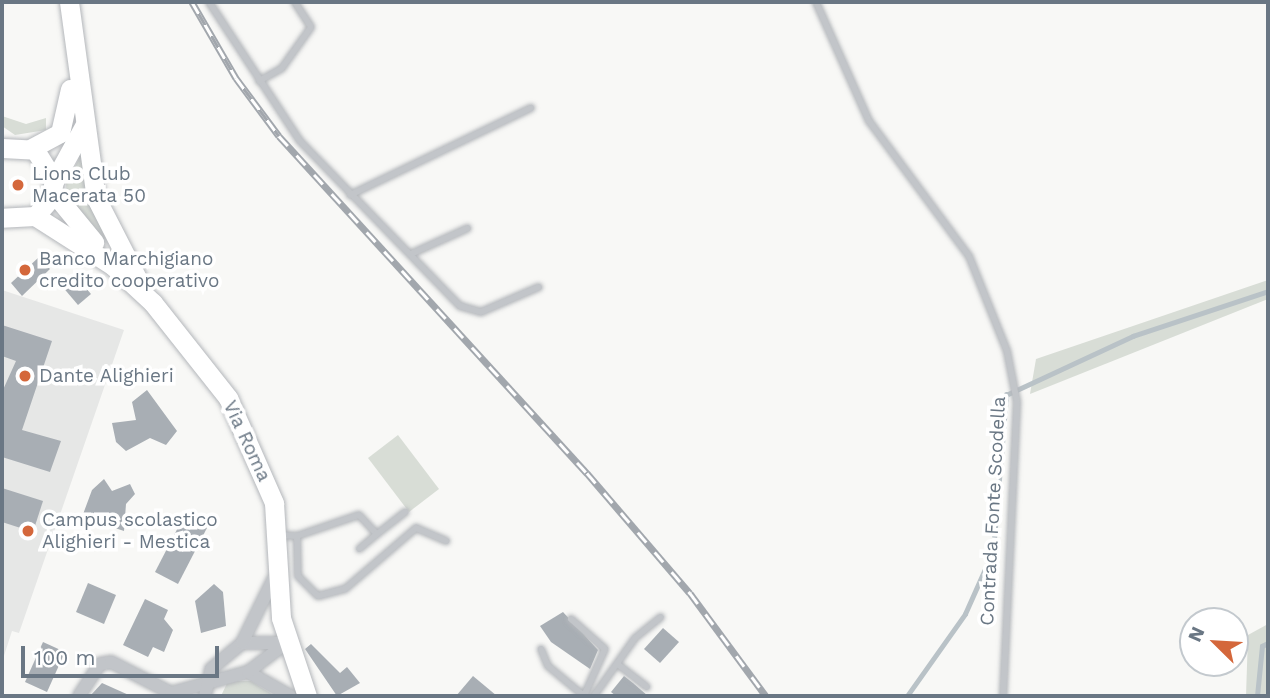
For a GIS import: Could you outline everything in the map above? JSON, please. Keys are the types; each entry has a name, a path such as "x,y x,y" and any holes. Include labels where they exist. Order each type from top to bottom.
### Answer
{"main road":[{"path":"2,148 32,148 60,133 71,108 58,2"},
{"path":"69,2 84,126 105,224 153,303"},
{"path":"2,218 35,216 54,187 84,126"},
{"name":"Via Roma","path":"32,148 49,163 54,187 112,265"},
{"name":"Via Roma","path":"35,216 112,265 153,303 228,398 264,472 287,535 276,572 286,643 307,696"}],"street":[{"path":"204,691 211,668 242,643 276,572"},
{"path":"242,643 286,643"},
{"path":"79,696 93,671 111,662 171,694 204,691 248,672 286,643"},
{"path":"248,672 290,696"}],"lane":[{"path":"209,2 300,141 350,195 413,253 472,313 539,287"},
{"path":"259,81 282,68 311,27 295,2"},
{"name":"Contrada Fonte Scodella","path":"816,2 869,121 969,256 1014,377 1017,402 1003,696"},
{"path":"350,195 531,108"},
{"path":"413,253 468,228"},
{"path":"359,549 405,512"},
{"path":"377,534 359,515 287,535 298,576 318,596 345,589 416,528 446,541"},
{"path":"594,696 621,666 635,638 661,617"},
{"path":"541,649 548,666 584,696 605,649 571,619"},
{"path":"621,666 647,687"}],"shaded area":[{"path":"2,116 26,124 46,118 46,130 15,135 2,126"},
{"path":"82,153 105,238 102,240 67,202 66,183"},
{"path":"1268,280 1268,299 1030,394 1036,359"},
{"name":"Campus scolastico Alighieri - Mestica","path":"2,290 124,330 19,633 12,631 2,662"},
{"path":"398,435 439,489 409,512 368,458"},
{"path":"1268,624 1267,696 1246,696 1249,634"},
{"path":"228,681 251,681 275,696 221,696"}],"building":[{"path":"39,257 50,269 22,296 11,283"},
{"path":"74,274 91,294 78,305 61,285"},
{"name":"Dante Alighieri","path":"2,325 52,341 22,430 61,441 50,472 2,457 2,392 16,361 2,356"},
{"path":"147,390 177,431 166,445 150,438 126,451 116,442 112,423 136,420 132,402"},
{"path":"104,479 112,491 130,484 135,494 126,504 124,531 82,517 92,490"},
{"path":"2,488 43,501 33,532 2,522"},
{"path":"186,512 209,524 178,584 155,572"},
{"path":"88,583 116,595 104,624 76,612"},
{"path":"214,584 223,592 226,626 201,633 195,601"},
{"path":"145,599 168,610 164,619 173,630 164,652 153,647 148,657 123,645"},
{"path":"563,612 598,650 590,669 551,642 540,626"},
{"path":"663,628 679,642 660,663 644,649"},
{"path":"43,642 65,652 47,692 25,682"},
{"path":"311,644 340,673 347,667 360,683 337,696 305,649"},
{"path":"473,676 497,696 456,696"},
{"path":"624,676 648,696 616,696 611,692"},
{"path":"102,683 131,696 90,696"}],"waterway":[{"path":"907,696 965,614 993,551 1006,395 1133,336 1268,291"},
{"path":"1257,696 1262,646 1268,643"}],"railway":[{"path":"192,2 236,78 279,136 587,473 690,593 766,696"}],"place":[{"name":"Lions Club Macerata 50","path":"18,185"},
{"name":"Banco Marchigiano credito cooperativo","path":"25,270"},
{"name":"Dante Alighieri","path":"25,376"},
{"name":"Campus scolastico Alighieri - Mestica","path":"28,531"}]}
